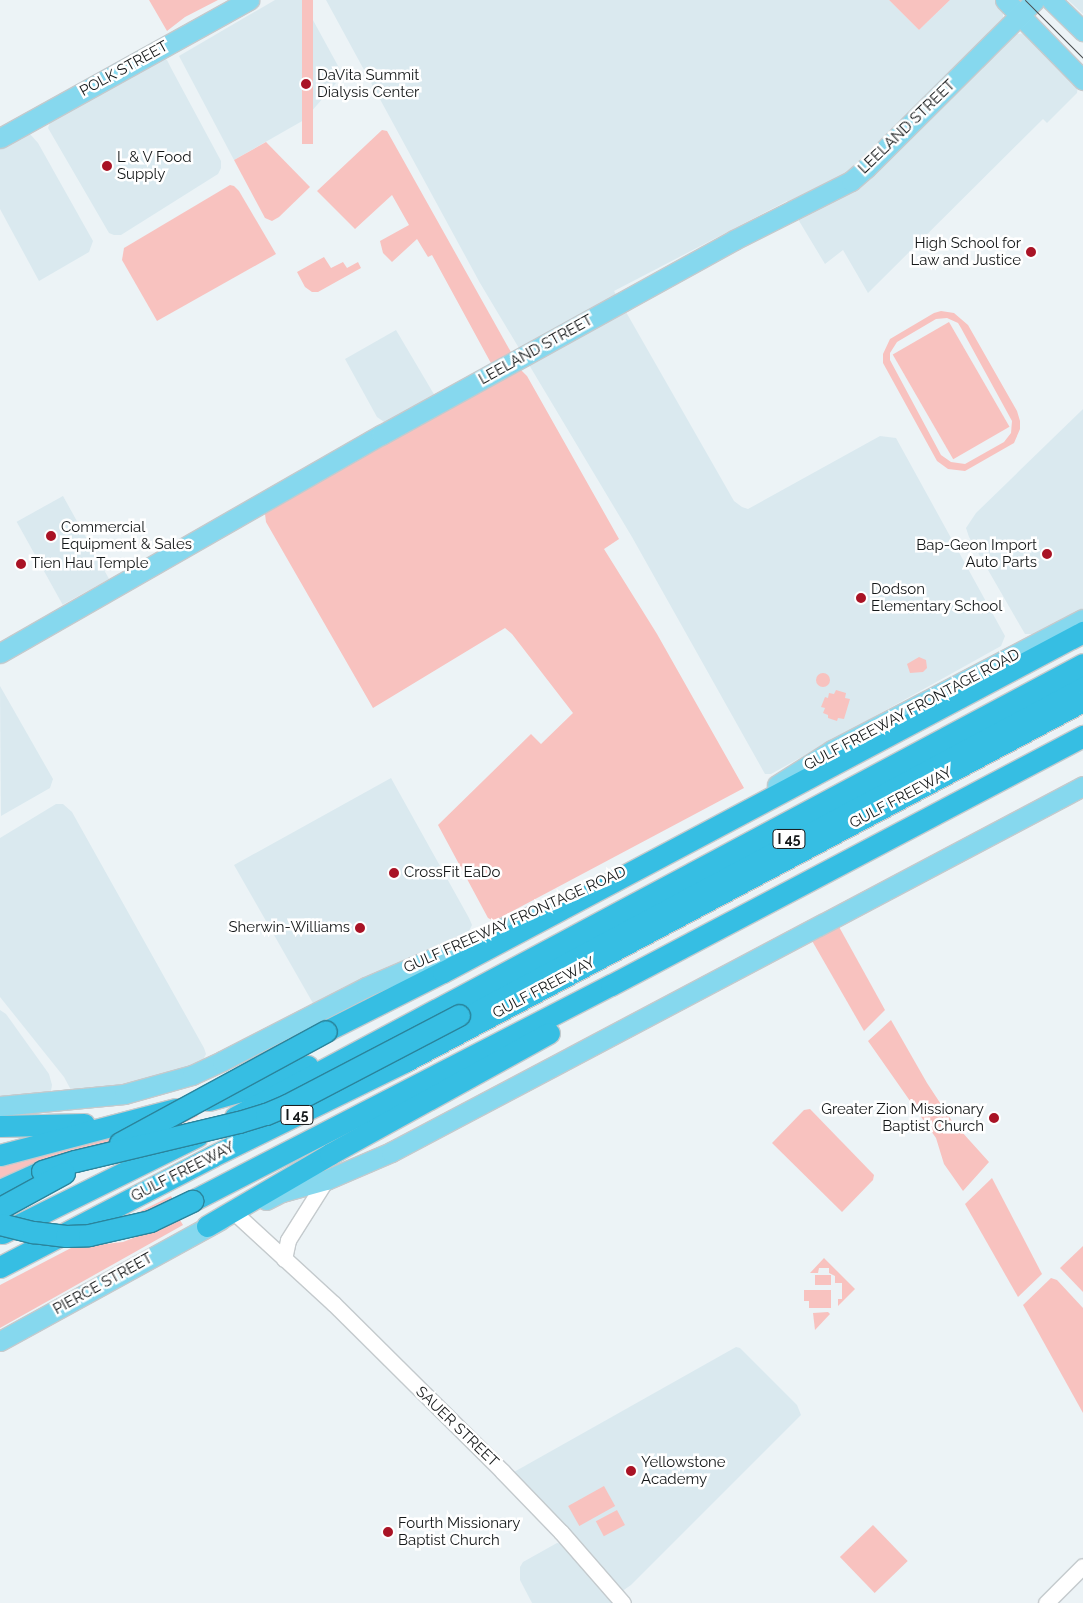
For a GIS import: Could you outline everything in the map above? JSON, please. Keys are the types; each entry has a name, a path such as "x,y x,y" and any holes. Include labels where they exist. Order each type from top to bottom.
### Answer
{"highway":[{"path":"0,1208 326,1030 443,972 1083,632"},
{"path":"1050,681 1083,659"},
{"name":"GULF FREEWAY","path":"0,1234 260,1105 365,1047 586,948 993,731 1050,681 1083,664"},
{"name":"GULF FREEWAY","path":"0,1190 42,1171 75,1161 240,1122 287,1105 1083,683"},
{"name":"GULF FREEWAY","path":"993,731 1021,734 1083,701"},
{"path":"1021,734 1083,714"},
{"path":"207,1226 613,990 880,842 1083,736"},
{"name":"GULF FREEWAY","path":"0,1266 214,1156 404,1062 586,948"},
{"path":"0,1224 33,1232 66,1236 89,1235 150,1221 192,1202 613,990"},
{"path":"0,1155 248,1089 365,1047"},
{"path":"0,1126 129,1121"}],"main road":[{"name":"POLK STREET","path":"0,138 249,0"},
{"path":"1005,0 1083,80"},
{"name":"LEELAND STREET","path":"0,653 381,435 734,240 851,181 1035,0"},
{"path":"1051,0 1083,31"},
{"name":"GULF FREEWAY FRONTAGE ROAD","path":"0,1106 124,1094 159,1086 222,1062 366,987 595,887 732,814 832,750 1083,619"},
{"path":"207,1226 282,1192 326,1180 391,1152 493,1100 1083,786"},
{"name":"PIERCE STREET","path":"0,1341 207,1226"}],"street":[{"path":"284,1259 288,1240 326,1180"},
{"name":"SAUER STREET","path":"236,1214 334,1304 502,1471 561,1532 623,1603"},
{"path":"1046,1603 1083,1566"}],"shaded area":[{"path":"149,0 218,0 185,17 167,31"},
{"path":"275,0 302,0 343,75 304,120 234,160 179,56"},
{"path":"302,0 313,0 313,144 302,144"},
{"path":"326,0 889,0 919,30 950,0 996,0 1003,9 1003,18 973,50 986,63 1015,34 1028,33 1078,86 1077,93 1047,123 1043,119 868,293 843,250 825,264 787,201 614,291 734,501 742,507 748,509 880,436 896,438 1005,636 1001,646 771,774 765,774 632,537 480,283"},
{"path":"889,0 950,0 919,30"},
{"path":"1068,0 1083,0 1083,14"},
{"path":"163,58 167,60 221,161 221,168 218,174 121,235 114,235 109,233 48,128 51,120"},
{"path":"382,130 387,131 512,354 492,365 432,255 428,257 417,239 392,262 383,253 380,241 409,225 392,195 355,229 317,191"},
{"path":"24,134 30,134 38,143 93,241 89,252 39,281 0,209 0,148"},
{"path":"266,142 310,187 279,217 272,221 265,218 234,160"},
{"path":"230,185 239,191 276,254 157,321 122,260 124,248"},
{"path":"324,257 331,268 343,262 347,268 358,262 361,268 318,292 312,292 305,287 297,272"},
{"path":"941,311 954,313 968,325 1017,411 1020,421 1020,429 1014,443 965,471 948,469 937,461 883,363 883,354 890,339 934,313","holes":["947,318 958,323 1012,421 1011,433 1004,442 965,464 951,462 941,455 890,360 890,353 897,342 936,319"]},
{"path":"949,322 1010,427 953,459 893,355"},
{"path":"396,330 435,396 387,424 377,417 345,359"},
{"path":"521,370 527,376 619,539 604,549 657,634 744,788 494,921 488,918 438,825 531,734 541,744 573,713 512,634 505,628 373,708 266,522 265,514 271,508"},
{"path":"1083,409 1083,608 1034,634 1025,634 969,537 966,528 976,513"},
{"path":"63,496 109,579 63,605 17,522"},
{"path":"919,657 926,660 927,668 923,672 910,673 907,664"},
{"path":"823,673 828,675 830,680 828,685 823,687 818,685 816,680 818,675"},
{"path":"0,686 53,779 50,788 1,816"},
{"path":"836,690 846,693 845,698 850,699 844,719 838,718 837,721 828,718 828,715 823,713 825,708 821,707 825,697 828,698 829,693 834,694"},
{"path":"391,778 472,925 469,931 387,967 314,1005 234,865"},
{"path":"56,804 63,804 72,812 204,1048 206,1054 202,1062 121,1087 71,1090 64,1077 0,997 0,838"},
{"path":"838,925 885,1010 864,1031 811,939"},
{"path":"0,1010 6,1014 49,1074 52,1085 51,1091 48,1094 0,1099"},
{"path":"891,1020 927,1083 952,1121 989,1162 963,1191 944,1164 936,1138 868,1041"},
{"path":"810,1109 874,1175 873,1180 842,1212 772,1143 804,1110"},
{"path":"196,1113 198,1116 155,1137 0,1184 0,1166 160,1125"},
{"path":"992,1178 1042,1274 1018,1297 965,1204"},
{"path":"171,1196 175,1203 115,1224"},
{"path":"180,1220 183,1225 0,1328 0,1285 71,1248 123,1242"},
{"path":"1083,1246 1083,1292 1060,1268"},
{"path":"824,1258 855,1289 838,1306 838,1299 842,1299 842,1283 835,1283 835,1276 829,1273 829,1268 819,1268 818,1273 810,1273"},
{"path":"815,1275 831,1275 831,1285 815,1285"},
{"path":"1051,1278 1057,1280 1083,1308 1083,1413 1023,1305"},
{"path":"804,1290 831,1290 831,1308 809,1308 809,1301 804,1301"},
{"path":"828,1312 830,1314 815,1330 813,1313"},
{"name":"Yellowstone Academy","path":"736,1347 740,1348 797,1405 801,1415 631,1585 621,1592 514,1477 514,1472"},
{"path":"604,1486 615,1506 579,1526 568,1506"},
{"path":"617,1510 625,1525 604,1536 596,1521"},
{"path":"873,1525 908,1561 875,1593 840,1557"},
{"path":"557,1543 563,1544 615,1603 532,1603 520,1580 520,1567 523,1562"}],"tram line":[{"path":"1025,0 1083,58"}],"place":[{"name":"DaVita Summit Dialysis Center","path":"306,84"},
{"name":"L & V Food Supply","path":"107,166"},
{"name":"High School for Law and Justice","path":"1031,252"},
{"name":"Commercial Equipment & Sales","path":"51,536"},
{"name":"Bap-Geon Import Auto Parts","path":"1047,554"},
{"name":"Tien Hau Temple","path":"21,564"},
{"name":"Dodson Elementary School","path":"861,598"},
{"name":"CrossFit EaDo","path":"394,873"},
{"name":"Sherwin-Williams","path":"360,928"},
{"name":"Greater Zion Missionary Baptist Church","path":"994,1118"},
{"name":"Yellowstone Academy","path":"631,1471"},
{"name":"Fourth Missionary Baptist Church","path":"388,1532"}]}
